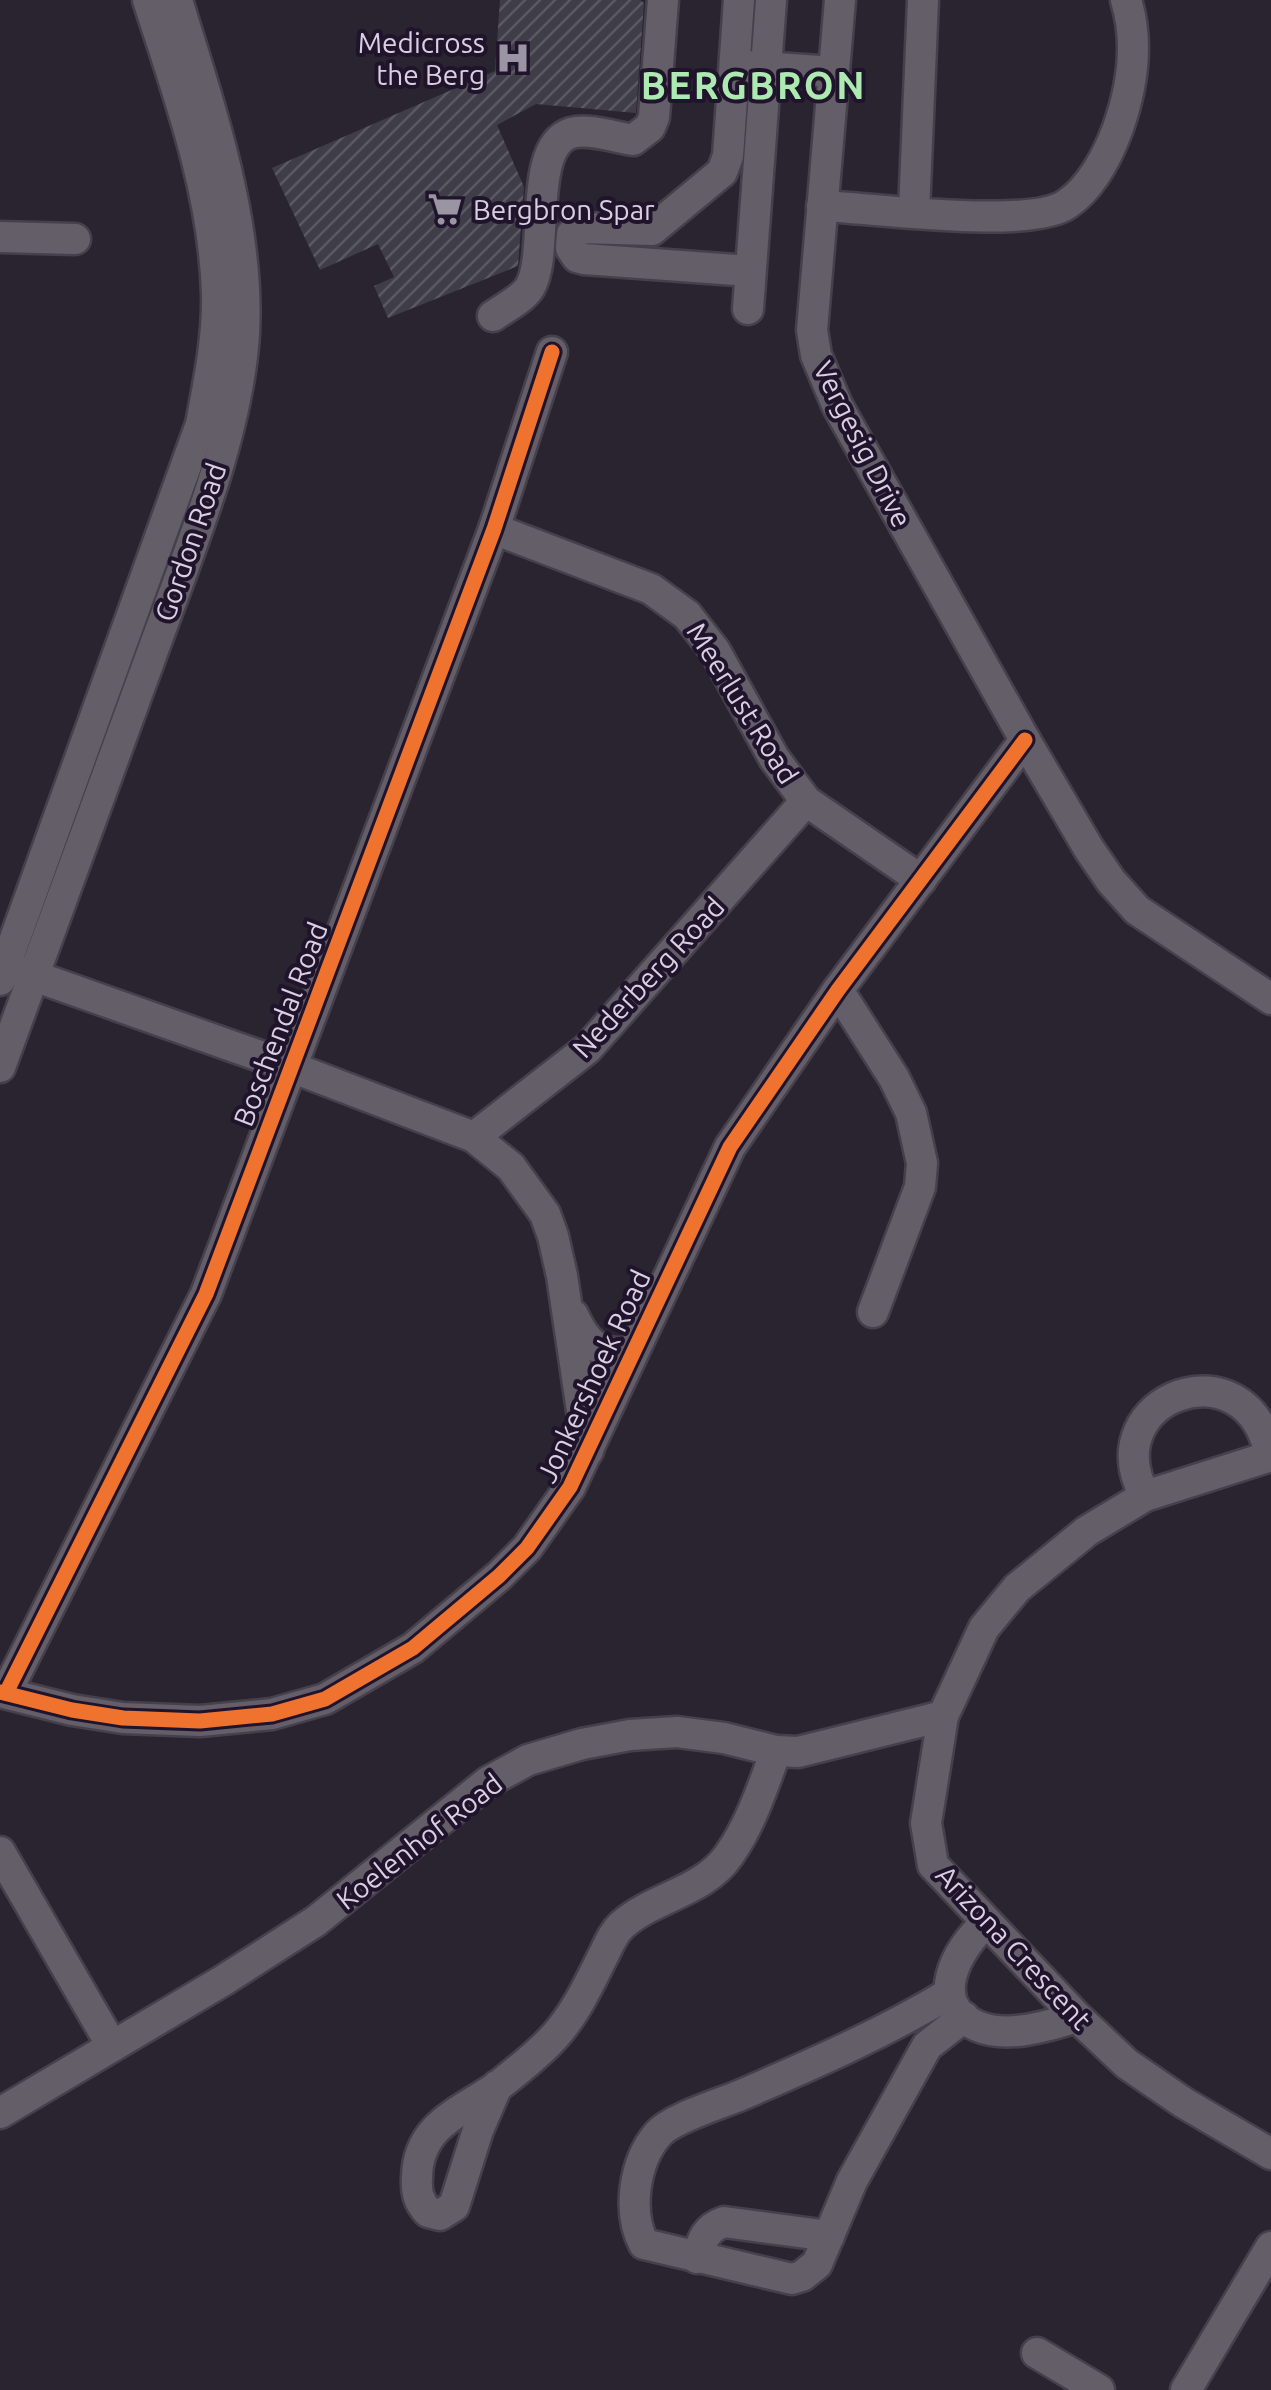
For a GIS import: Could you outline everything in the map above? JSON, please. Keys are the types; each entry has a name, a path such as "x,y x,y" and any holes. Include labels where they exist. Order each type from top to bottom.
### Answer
{"street":[{"name":"Gordon Road","path":"0,1067 10,972 183,568 234,412 212,234 188,124 148,0"},
{"name":"Gordon Road","path":"177,0 205,92 238,232 244,330 227,363"},
{"path":"493,316 528,290 535,274 545,173 558,141 586,132 633,140 650,128 663,0"},
{"path":"740,0 749,77 748,309"},
{"path":"750,271 584,259 576,257 570,248 572,234 578,228 642,232 656,228 722,172 771,0"},
{"name":"Vergesig Drive","path":"840,0 812,330 816,355 851,433 1089,850 1137,910 1271,999"},
{"path":"914,211 923,0"},
{"path":"822,206 1006,219 1065,206 1090,180 1105,156 1129,96 1133,38 1126,0"},
{"path":"749,77 833,82"},
{"path":"0,236 74,239"},
{"name":"Boschendal Road","path":"3,1692 206,1294 494,529 552,352"},
{"name":"Meerlust Road","path":"494,529 652,589 672,601 688,615 714,652 774,758 806,801 921,880"},
{"name":"Jonkershoek Road","path":"3,1692 122,1718 200,1721 272,1714 325,1698 413,1648 500,1576 546,1524 588,1452 730,1147 838,990 1026,740"},
{"name":"Nederberg Road","path":"474,1138 586,1048 806,801"},
{"path":"10,972 291,1067 474,1138 511,1166 546,1214 559,1263 588,1452"},
{"path":"838,990 894,1078 911,1114 922,1163 920,1187 873,1312"},
{"path":"565,1299 588,1343 610,1353 632,1352"},
{"name":"Arizona Crescent","path":"1145,1496 1132,1465 1132,1446 1138,1428 1168,1401 1215,1391 1238,1398 1263,1426 1270,1456 1145,1496 1087,1532 1017,1588 984,1628 943,1716 926,1823 927,1846 933,1865 986,1923 1127,2064 1271,2154"},
{"name":"Koelenhof Road","path":"0,2113 316,1921 488,1782 528,1760 630,1734 677,1732 798,1752 943,1716"},
{"path":"497,2086 567,2022 618,1928 639,1912 668,1900 715,1871 729,1856 756,1806 776,1751"},
{"path":"0,1852 112,2046"},
{"path":"986,1923 960,1948 950,1979 957,2005 976,2026 1016,2030 1078,2017"},
{"path":"957,2005 926,2046 852,2181 818,2264 792,2279 644,2244 636,2229 635,2198 639,2172 660,2131 900,2023 957,2005"},
{"path":"697,2258 702,2240 712,2226 724,2222 829,2236"},
{"path":"1186,2390 1269,2255"},
{"path":"1037,2353 1099,2390"}],"building":[{"path":"500,0 644,3 636,113 536,104 497,125 524,187 518,266 388,318 374,286 394,277 378,244 320,270 272,168 495,71"}],"cycle path":[{"path":"6,1693 206,1294 494,529 552,352"},
{"path":"0,1692 123,1718 200,1721 272,1714 325,1699 413,1648 499,1576 527,1548 570,1487 730,1147 838,990 1025,740"}],"place":[{"name":"Medicross the Berg","path":"513,58"},
{"name":"Bergbron Spar","path":"445,209"}],"district":[{"name":"BERGBRON","path":"754,85"}]}
